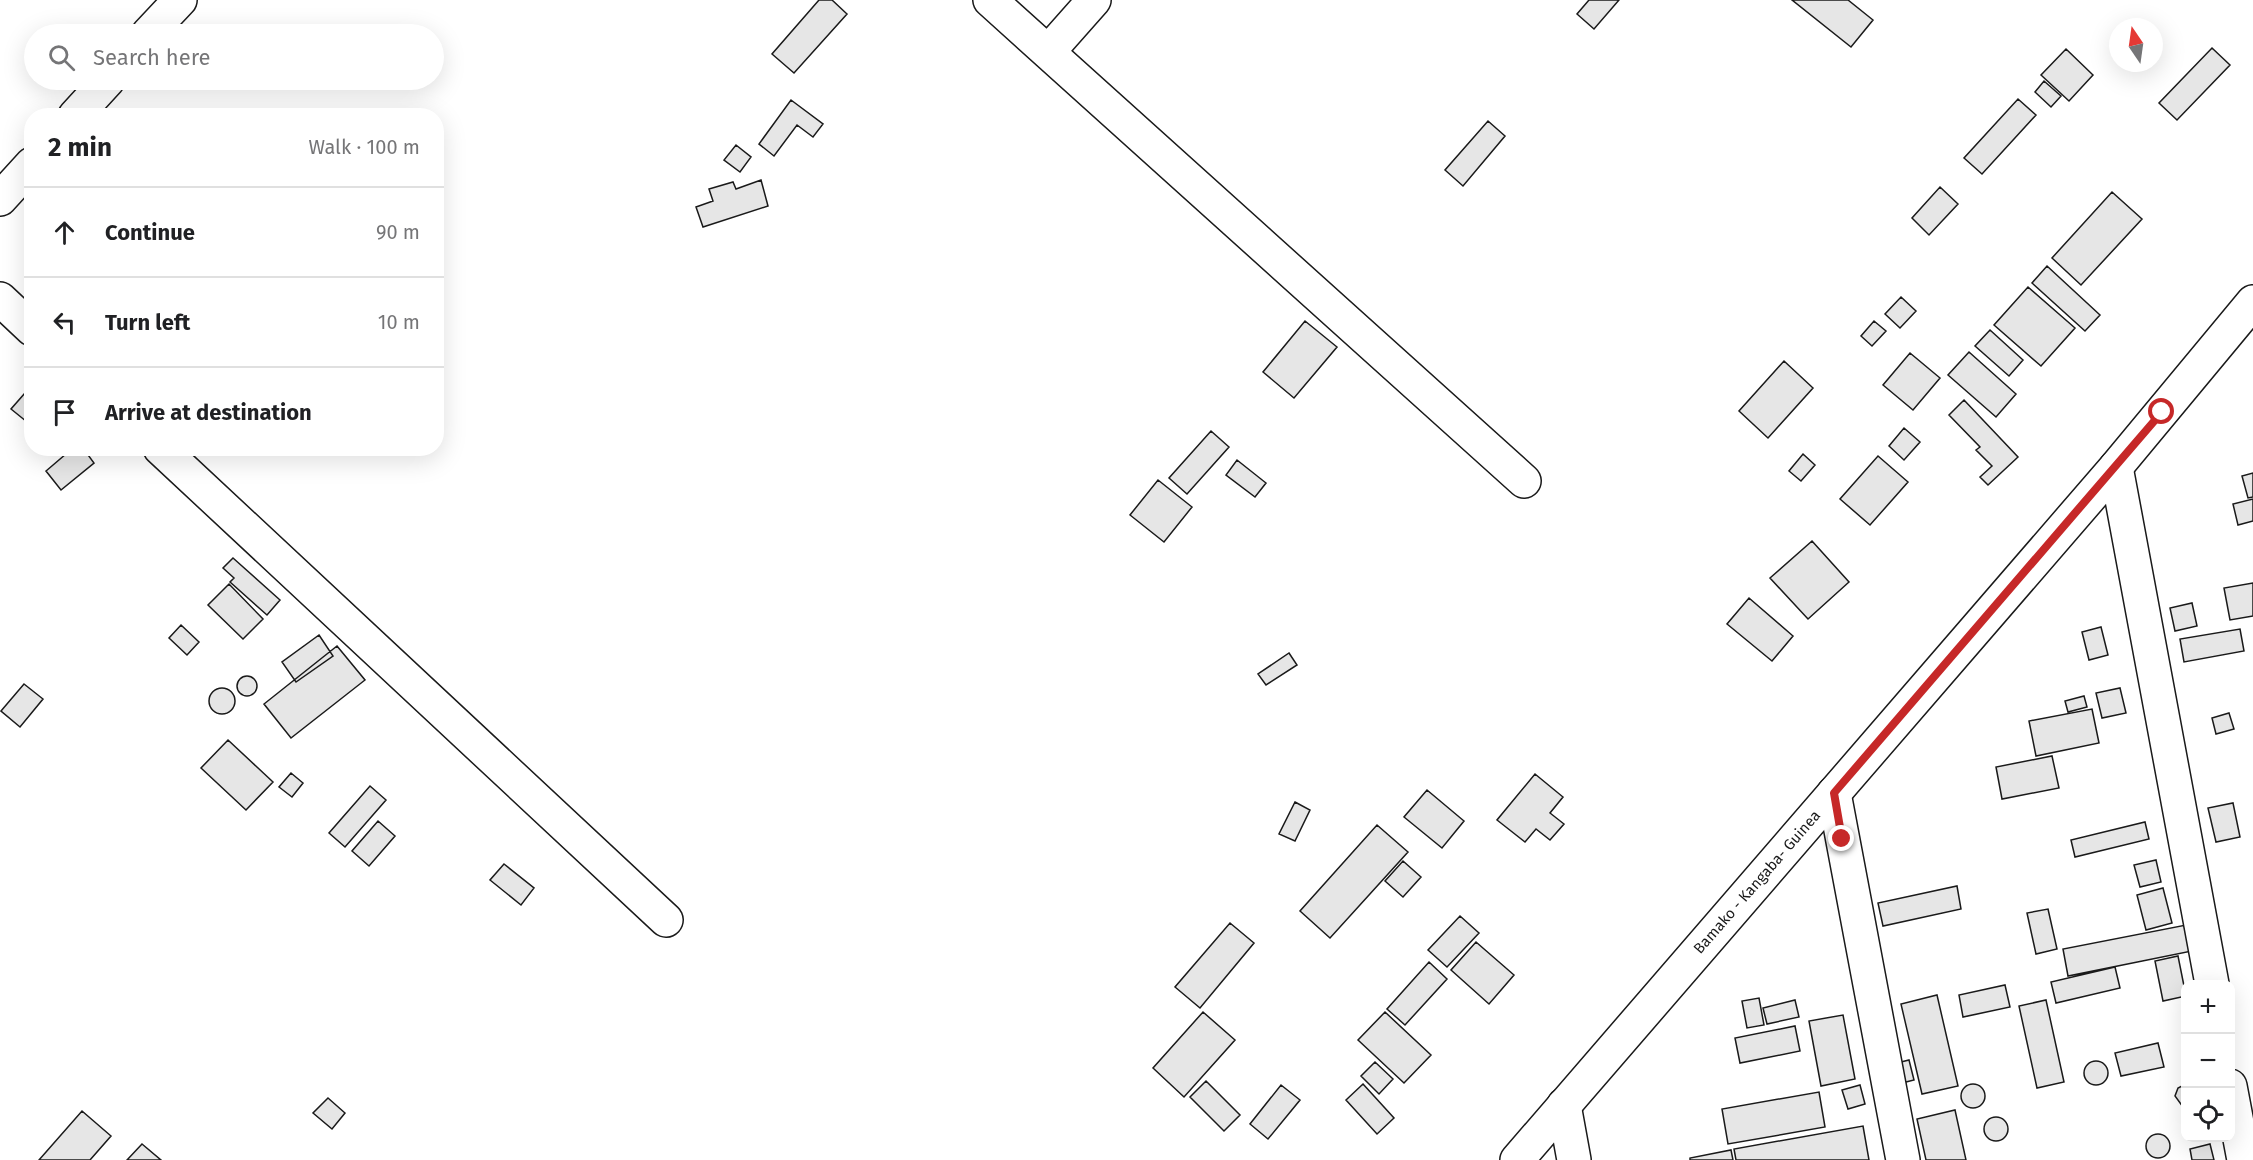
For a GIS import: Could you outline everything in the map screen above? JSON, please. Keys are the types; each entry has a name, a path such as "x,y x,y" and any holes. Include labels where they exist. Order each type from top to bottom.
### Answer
{"street":[{"path":"157,24 180,0"},
{"path":"990,0 1524,481"},
{"path":"1048,52 1094,0"},
{"path":"82,108 99,90"},
{"path":"0,199 24,173"},
{"path":"0,299 24,321"},
{"name":"Bamako - Kangaba- Guinea","path":"1517,1160 2116,467 2253,302"},
{"path":"169,456 666,920"},
{"path":"2116,467 2211,980"},
{"path":"1834,793 1903,1160"},
{"path":"2239,1090 2244,1160"},
{"path":"1564,1105 1574,1160"}],"building":[{"path":"819,0 832,0 847,14 794,73 772,54"},
{"path":"1589,0 1619,0 1594,29 1577,14"},
{"path":"1792,0 1848,0 1873,20 1851,47"},
{"path":"2212,48 2230,65 2177,120 2159,103"},
{"path":"2066,49 2093,75 2069,101 2041,75"},
{"path":"2044,81 2061,96 2051,107 2035,92"},
{"path":"2018,99 2036,115 1982,174 1964,158"},
{"path":"791,100 823,124 813,137 797,125 774,156 759,144"},
{"path":"1488,121 1505,136 1463,186 1445,170"},
{"path":"736,145 751,157 740,172 724,160"},
{"path":"761,180 768,206 703,227 696,207 713,201 709,189 733,182 736,189"},
{"path":"1940,187 1958,204 1929,235 1912,218"},
{"path":"2112,192 2142,219 2081,285 2052,258"},
{"path":"2047,266 2100,315 2085,331 2032,283"},
{"path":"2028,287 2075,328 2041,366 1994,325"},
{"path":"1901,297 1916,311 1900,328 1885,314"},
{"path":"1305,321 1337,347 1294,398 1263,372"},
{"path":"1874,321 1886,331 1872,346 1861,336"},
{"path":"1990,330 2023,360 2009,376 1975,346"},
{"path":"1969,352 2016,394 1996,417 1948,375"},
{"path":"1910,353 1940,378 1913,410 1883,385"},
{"path":"1784,361 1813,388 1768,438 1739,411"},
{"path":"24,394 24,420 11,409"},
{"path":"1964,400 2018,457 1988,485 1980,477 1992,466 1976,450 1980,447 1949,415"},
{"path":"1904,428 1920,442 1904,460 1889,446"},
{"path":"1211,431 1229,447 1187,494 1169,478"},
{"path":"1803,454 1815,465 1801,481 1789,471"},
{"path":"64,456 89,456 94,463 61,490 46,471"},
{"path":"1878,456 1908,482 1870,525 1840,499"},
{"path":"1237,460 1266,483 1255,497 1226,475"},
{"path":"2253,473 2253,497 2248,498 2242,476"},
{"path":"1158,480 1192,507 1164,542 1130,515"},
{"path":"2253,499 2253,521 2238,525 2233,504"},
{"path":"1812,541 1849,582 1808,619 1770,578"},
{"path":"233,558 280,600 267,615 230,582 234,578 223,568"},
{"path":"2253,583 2253,616 2230,620 2224,588"},
{"path":"229,584 263,619 243,639 208,605"},
{"path":"1749,598 1793,636 1772,661 1727,624"},
{"path":"2192,603 2197,626 2175,631 2170,608"},
{"path":"181,625 199,642 187,655 169,638"},
{"path":"2101,627 2108,655 2089,660 2082,632"},
{"path":"2240,629 2244,651 2184,662 2180,639"},
{"path":"319,635 333,656 296,682 282,662"},
{"path":"337,646 365,680 291,738 264,704"},
{"path":"1289,653 1297,665 1266,685 1258,674"},
{"path":"247,676 254,679 257,686 254,693 247,696 240,693 237,686 240,679"},
{"path":"24,684 43,699 20,727 1,711"},
{"path":"222,688 231,692 235,701 231,710 222,714 213,710 209,701 213,692"},
{"path":"2120,688 2126,713 2102,718 2096,693"},
{"path":"2084,696 2087,707 2068,712 2065,701"},
{"path":"2092,709 2099,743 2036,756 2029,721"},
{"path":"2229,713 2234,729 2216,734 2212,718"},
{"path":"228,740 273,782 246,810 201,768"},
{"path":"2052,756 2059,788 2002,799 1996,767"},
{"path":"291,773 303,783 292,797 279,787"},
{"path":"1535,774 1563,797 1550,813 1564,824 1550,840 1536,829 1525,842 1497,820"},
{"path":"370,786 386,800 345,847 329,833"},
{"path":"1427,790 1464,821 1442,848 1404,817"},
{"path":"1295,802 1310,810 1295,841 1279,834"},
{"path":"2233,803 2240,837 2216,842 2208,808"},
{"path":"378,821 395,836 369,866 352,851"},
{"path":"2145,822 2149,839 2075,857 2071,840"},
{"path":"1377,825 1408,852 1330,938 1300,911"},
{"path":"2156,860 2161,882 2140,887 2134,865"},
{"path":"1403,861 1421,877 1403,897 1385,881"},
{"path":"504,864 534,888 521,905 490,880"},
{"path":"1957,886 1961,909 1883,926 1878,903"},
{"path":"2163,888 2172,923 2146,930 2137,895"},
{"path":"2048,909 2057,949 2036,954 2027,913"},
{"path":"1460,916 1479,933 1447,967 1428,950"},
{"path":"1230,923 1254,943 1200,1008 1175,987"},
{"path":"2186,925 2192,951 2068,976 2063,949"},
{"path":"1476,942 1514,975 1489,1004 1451,970"},
{"path":"2178,956 2183,980 2181,997 2163,1001 2155,961"},
{"path":"1429,962 1447,979 1405,1025 1387,1009"},
{"path":"2115,967 2120,988 2056,1003 2051,982"},
{"path":"2005,985 2010,1007 1963,1017 1959,995"},
{"path":"1937,995 1958,1086 1922,1094 1901,1004"},
{"path":"1759,998 1764,1025 1747,1028 1742,1001"},
{"path":"1795,1000 1799,1017 1767,1024 1763,1008"},
{"path":"2046,1000 2064,1082 2037,1088 2019,1006"},
{"path":"1203,1012 1235,1040 1184,1097 1153,1068"},
{"path":"1385,1012 1431,1055 1404,1083 1358,1040"},
{"path":"1843,1015 1855,1079 1821,1086 1809,1021"},
{"path":"1795,1026 1800,1051 1740,1063 1735,1038"},
{"path":"2158,1043 2164,1067 2121,1076 2115,1053"},
{"path":"1909,1060 1914,1080 1898,1084 1893,1064"},
{"path":"2096,1061 2104,1065 2108,1073 2104,1081 2096,1085 2088,1081 2084,1073 2088,1065"},
{"path":"1375,1062 1393,1079 1379,1094 1361,1076"},
{"path":"1206,1081 1240,1115 1224,1131 1190,1097"},
{"path":"1363,1084 1394,1118 1377,1134 1346,1100"},
{"path":"1973,1084 1981,1088 1985,1096 1981,1104 1973,1108 1965,1104 1961,1096 1965,1088"},
{"path":"1281,1085 1300,1100 1268,1139 1250,1124"},
{"path":"1860,1085 1865,1104 1848,1109 1842,1090"},
{"path":"2181,1086 2181,1104 2175,1096"},
{"path":"1819,1092 1825,1127 1728,1144 1722,1109"},
{"path":"328,1098 345,1113 332,1129 313,1113"},
{"path":"1955,1110 1966,1160 1926,1160 1917,1119"},
{"path":"82,1111 111,1136 90,1160 39,1160"},
{"path":"1996,1117 2004,1121 2008,1129 2004,1137 1996,1141 1988,1137 1984,1129 1988,1121"},
{"path":"1863,1126 1869,1160 1736,1160 1734,1149"},
{"path":"2158,1134 2166,1138 2170,1146 2166,1154 2158,1158 2150,1154 2146,1146 2150,1138"},
{"path":"142,1144 161,1160 127,1160"},
{"path":"2210,1144 2214,1160 2192,1160 2190,1149"},
{"path":"1731,1150 1733,1160 1690,1160 1690,1158"}],"route":[{"path":"1842,839 1834,793 2162,412"}]}
